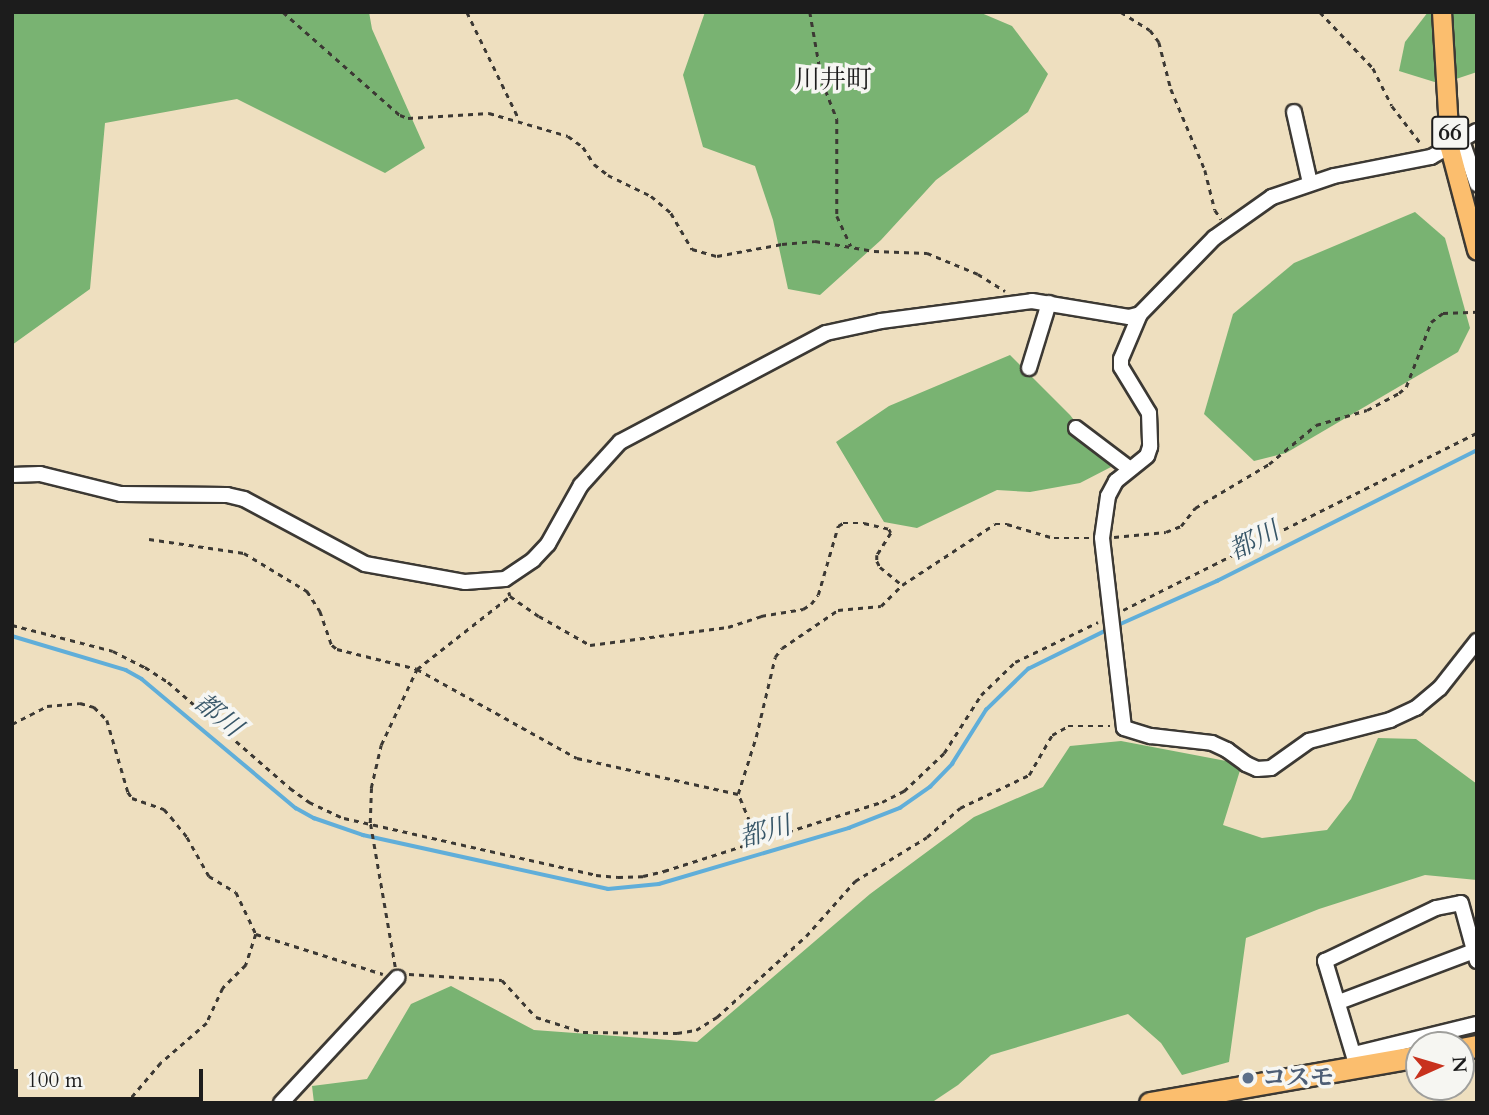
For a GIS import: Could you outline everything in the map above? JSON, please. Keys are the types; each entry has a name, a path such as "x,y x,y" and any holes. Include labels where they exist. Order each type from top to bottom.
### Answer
{"highway":[{"path":"1150,1103 1355,1060 1405,1057"}],"main road":[{"name":"66","path":"1442,12 1456,143 1477,250"}],"street":[{"path":"1294,112 1310,183"},
{"path":"1477,131 1431,157 1310,183 1272,198 1227,228 1140,314 1121,359 1122,367 1149,413 1150,447 1147,456 1115,481 1108,496 1102,538 1124,728 1151,736 1212,743 1257,769 1271,768 1309,741 1390,720 1416,708 1440,688 1477,641"},
{"path":"1456,143 1477,184"},
{"path":"12,475 40,474 121,494 236,497 365,565 465,582 487,582 505,579 533,560 548,544 581,485 605,456 644,427 826,333 881,321 1016,303 1049,303 1129,317 1140,314"},
{"path":"1029,368 1049,303"},
{"path":"1076,428 1130,468"},
{"path":"1339,1002 1475,956 1461,903 1436,908 1325,961 1355,1060 1477,1024"},
{"path":"281,1103 397,978"}],"path":[{"path":"283,12 400,115 408,118 489,113 568,136 583,147 594,164 608,175 651,196 671,213 692,249 717,257 782,244 815,241 927,253 978,274 1010,294 1016,303"},
{"path":"467,12 520,121"},
{"path":"810,12 822,81 837,119 836,216 852,247"},
{"path":"1121,12 1150,30 1159,41 1171,89 1205,170 1215,210 1227,228"},
{"path":"1320,12 1373,68 1392,106 1431,157"},
{"path":"757,840 738,794 756,737 775,657 782,648 838,610 881,606 902,585 995,524 1007,524 1054,538 1102,538 1166,532 1181,526 1195,508 1269,464 1315,425 1367,410 1399,394 1406,387 1431,322 1443,313 1477,312"},
{"path":"12,625 113,651 145,667 168,682 309,802 344,818 596,875 643,876 882,802 904,792 944,753 981,695 1016,662 1477,432"},
{"path":"397,978 370,823 371,788 381,745 416,669 510,596 538,617 590,645 728,627 803,609 818,595 838,526 843,523 864,523 889,529 891,533 877,555 877,561 902,585"},
{"path":"149,539 244,553 307,591 320,611 332,645 337,649 416,669 577,758 738,794"},
{"path":"12,724 47,706 80,702 94,707 107,720 132,798 164,809 172,817 209,876 236,892 256,934 246,965 223,988 207,1023 161,1063 127,1103"},
{"path":"256,934 397,978 412,973 502,980 536,1017 583,1032 677,1033 696,1030 717,1017 806,936 855,881 927,837 960,808 1029,775 1052,735 1068,726 1124,728"}],"green space":[{"path":"12,12 369,12 372,29 425,148 385,173 237,99 105,123 90,289 12,345"},
{"path":"705,12 979,12 1012,26 1048,74 1028,112 936,180 881,240 820,295 788,289 773,220 755,166 703,147 683,75"},
{"path":"1428,12 1477,12 1477,72 1441,84 1399,71 1405,42"},
{"path":"1415,212 1445,238 1470,328 1458,352 1286,453 1254,461 1204,414 1233,314 1294,263"},
{"path":"1010,355 1070,415 1111,467 1080,483 1030,492 997,490 917,528 884,522 836,442 889,406"},
{"path":"1378,738 1416,739 1477,784 1477,880 1425,875 1319,909 1246,938 1229,1062 1182,1075 1161,1043 1128,1014 991,1055 958,1085 931,1103 314,1103 312,1086 367,1079 411,1004 451,986 534,1030 697,1042 870,894 974,817 1043,787 1070,746 1121,741 1242,764 1223,825 1262,838 1327,830 1351,799"}],"waterway":[{"name":"都川","path":"1116,626 1217,581 1477,450"},
{"name":"都川","path":"12,636 126,670 142,679 296,808 314,818 363,835 608,889 659,884 849,828 900,808 930,787 952,764 986,710 1028,669 1109,629"}],"place":[{"name":"コスモ","path":"1248,1078"}],"district":[{"name":"川井町","path":"833,80"}]}
